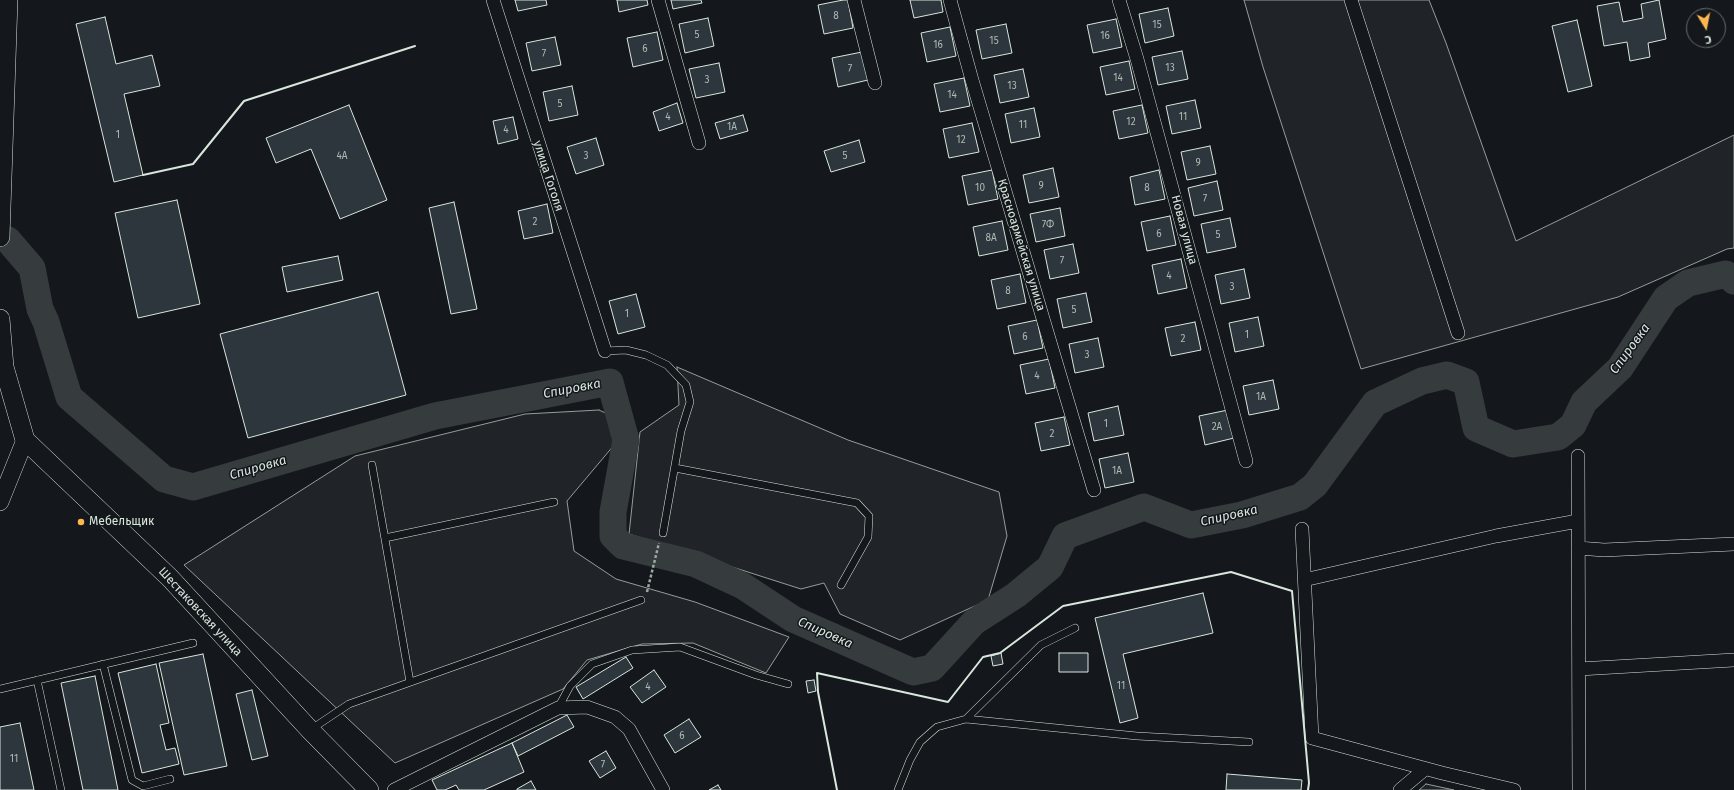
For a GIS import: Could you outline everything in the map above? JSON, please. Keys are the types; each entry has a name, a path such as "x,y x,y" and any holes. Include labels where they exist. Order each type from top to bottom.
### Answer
{"main road":[{"path":"0,237 8,0"},
{"path":"0,319 4,367 25,440"},
{"name":"Шестаковская улица","path":"25,440 170,578 310,730 369,790"}],"street":[{"name":"улица Гоголя","path":"493,0 605,351"},
{"path":"658,0 699,143"},
{"path":"854,0 875,83"},
{"name":"Красноармейская улица","path":"950,0 972,80 1094,490"},
{"name":"Новая улица","path":"1119,0 1137,59 1246,461"},
{"path":"1351,0 1458,333"},
{"path":"0,502 25,440"},
{"path":"1578,456 1579,790"},
{"path":"1304,580 1496,536 1578,521"},
{"path":"1302,529 1312,738 1426,769 1514,790"},
{"path":"1578,548 1604,550 1734,544"},
{"path":"1579,669 1734,660"},
{"path":"394,790 558,708 587,707 614,718 629,729 663,790"},
{"path":"1400,790 1426,769"}],"lane":[{"path":"605,351 626,350 646,355 667,365 686,386 690,402 681,431 663,533"},
{"path":"372,465 410,682"},
{"path":"675,468 857,503 869,516 868,537 841,585"},
{"path":"385,538 554,502"},
{"path":"310,730 349,704 641,600"},
{"path":"966,719 1041,644 1075,628"},
{"path":"0,689 193,643"},
{"path":"558,708 570,686 592,664 632,650 680,647 756,675 788,684"},
{"path":"103,664 132,780 143,786 170,778"},
{"path":"37,680 62,790"},
{"path":"898,790 910,760 920,742 936,727 966,719 1137,736 1249,742"}],"path":[{"path":"641,600 647,594 656,548"}],"shaded area":[{"path":"1244,0 1429,0 1446,43 1516,241 1734,135 1734,248 1727,249 1618,297 1361,369 1263,67"},
{"path":"677,367 848,440 999,492 1007,536 988,600 900,640 840,614 824,583 801,589 629,534 640,432 679,405"},
{"path":"599,410 616,418 620,438 567,501 574,551 616,579 695,602 789,637 766,673 693,643 642,644 587,660 563,689 395,763 184,565 355,456 525,414"},
{"path":"1426,784 1454,790 1419,790"}],"building":[{"path":"515,0 546,0 547,5 518,11"},
{"path":"617,0 647,0 648,5 619,12"},
{"path":"671,0 701,0 702,3 673,9"},
{"path":"848,0 853,28 824,34 818,5"},
{"path":"910,0 941,0 943,12 914,18"},
{"path":"1659,0 1666,39 1648,43 1650,57 1630,61 1627,42 1604,46 1597,6 1619,2 1623,22 1643,18 1641,4"},
{"path":"1168,8 1174,36 1145,43 1139,14"},
{"path":"105,17 116,64 152,55 160,86 124,94 143,175 114,182 76,24"},
{"path":"708,18 714,46 685,53 679,24"},
{"path":"1116,19 1122,47 1093,53 1087,25"},
{"path":"1577,20 1592,86 1568,92 1552,26"},
{"path":"1006,24 1012,53 982,59 976,30"},
{"path":"950,27 956,56 927,62 921,33"},
{"path":"657,32 663,60 633,67 627,38"},
{"path":"555,37 561,65 532,71 526,43"},
{"path":"1182,51 1188,79 1158,85 1152,57"},
{"path":"862,52 868,80 838,87 832,58"},
{"path":"1129,61 1135,89 1106,95 1100,67"},
{"path":"719,63 725,92 696,98 689,69"},
{"path":"1023,69 1029,97 1000,103 994,75"},
{"path":"964,78 970,106 940,112 934,84"},
{"path":"572,86 578,115 549,121 543,92"},
{"path":"1195,100 1201,128 1172,134 1166,106"},
{"path":"677,103 683,123 659,131 653,112"},
{"path":"349,105 387,200 340,219 311,149 276,163 266,138"},
{"path":"1142,105 1148,133 1119,139 1113,111"},
{"path":"1034,108 1040,137 1011,143 1005,114"},
{"path":"743,115 748,131 720,139 715,123"},
{"path":"513,117 518,139 498,144 493,121"},
{"path":"972,123 979,152 949,158 943,129"},
{"path":"596,138 604,165 576,174 567,147"},
{"path":"859,140 865,162 831,172 824,151"},
{"path":"1210,146 1216,174 1187,180 1181,152"},
{"path":"1053,168 1059,197 1029,203 1023,175"},
{"path":"992,170 998,199 968,205 962,176"},
{"path":"1159,170 1165,199 1135,205 1130,177"},
{"path":"1217,181 1223,210 1194,216 1188,188"},
{"path":"177,200 200,304 138,318 115,213"},
{"path":"454,202 477,309 451,314 429,208"},
{"path":"547,204 553,233 524,239 518,211"},
{"path":"1060,208 1065,236 1036,242 1030,214"},
{"path":"1170,216 1176,245 1147,251 1141,222"},
{"path":"1230,218 1236,247 1207,253 1201,224"},
{"path":"1002,221 1008,250 979,256 973,227"},
{"path":"1073,244 1079,273 1050,279 1044,250"},
{"path":"338,256 343,280 287,292 282,267"},
{"path":"1181,259 1187,288 1158,294 1152,265"},
{"path":"1244,269 1250,298 1221,304 1215,275"},
{"path":"1020,274 1026,303 997,309 991,280"},
{"path":"378,292 406,395 248,438 220,334"},
{"path":"1086,293 1092,322 1063,328 1057,299"},
{"path":"636,294 645,327 618,334 609,301"},
{"path":"1258,317 1264,346 1235,352 1229,323"},
{"path":"1037,320 1043,348 1014,354 1008,326"},
{"path":"1195,322 1201,350 1171,356 1165,328"},
{"path":"1098,338 1104,367 1075,373 1069,344"},
{"path":"1049,359 1055,388 1026,394 1020,365"},
{"path":"1273,380 1279,409 1249,415 1243,386"},
{"path":"1118,406 1124,435 1094,441 1088,413"},
{"path":"1228,410 1234,438 1205,445 1199,416"},
{"path":"1064,417 1070,445 1041,451 1035,423"},
{"path":"1128,453 1134,482 1105,488 1099,459"},
{"path":"1203,593 1213,633 1123,654 1138,718 1120,723 1095,618"},
{"path":"1001,653 1003,664 993,666 991,656"},
{"path":"1059,653 1088,653 1088,672 1059,672"},
{"path":"203,654 227,766 184,775 159,663"},
{"path":"626,657 633,668 583,699 576,687"},
{"path":"156,664 169,723 160,725 166,750 175,748 179,764 142,773 118,673"},
{"path":"654,670 666,687 642,703 630,687"},
{"path":"95,676 118,790 83,790 61,683"},
{"path":"814,680 816,691 808,693 806,681"},
{"path":"252,690 268,756 252,760 236,694"},
{"path":"567,715 574,727 518,756 512,743"},
{"path":"689,719 701,737 675,753 664,735"},
{"path":"20,723 34,790 0,790 0,727"},
{"path":"512,743 524,772 484,790 459,790 456,785 445,790 437,790 432,780"},
{"path":"606,751 616,768 600,778 589,761"},
{"path":"1227,774 1302,780 1301,790 1226,790"},
{"path":"531,781 536,790 517,790 517,789"},
{"path":"718,785 721,790 709,790"}],"waterway":[{"name":"Спировка","path":"0,236 8,240 32,268 40,309 46,322 69,397 164,479 193,487 435,416 610,382 626,440 613,512 613,536 623,546 696,564 743,586 793,619 913,672 932,668 974,622 1016,595 1050,567 1065,536 1144,507 1191,525 1242,515 1300,497 1315,485 1375,403 1422,381 1447,375 1466,382 1476,428 1513,444 1558,437 1573,425 1584,402 1620,368 1666,298 1688,283 1726,274 1734,281"}],"wall":[{"path":"143,175 193,164 244,101 415,46"},
{"path":"837,790 818,692 817,673 948,702 983,657 1000,653 1063,606 1231,572 1292,591 1309,783 1308,790"}],"place":[{"name":"Мебельщик","path":"81,522"}]}
